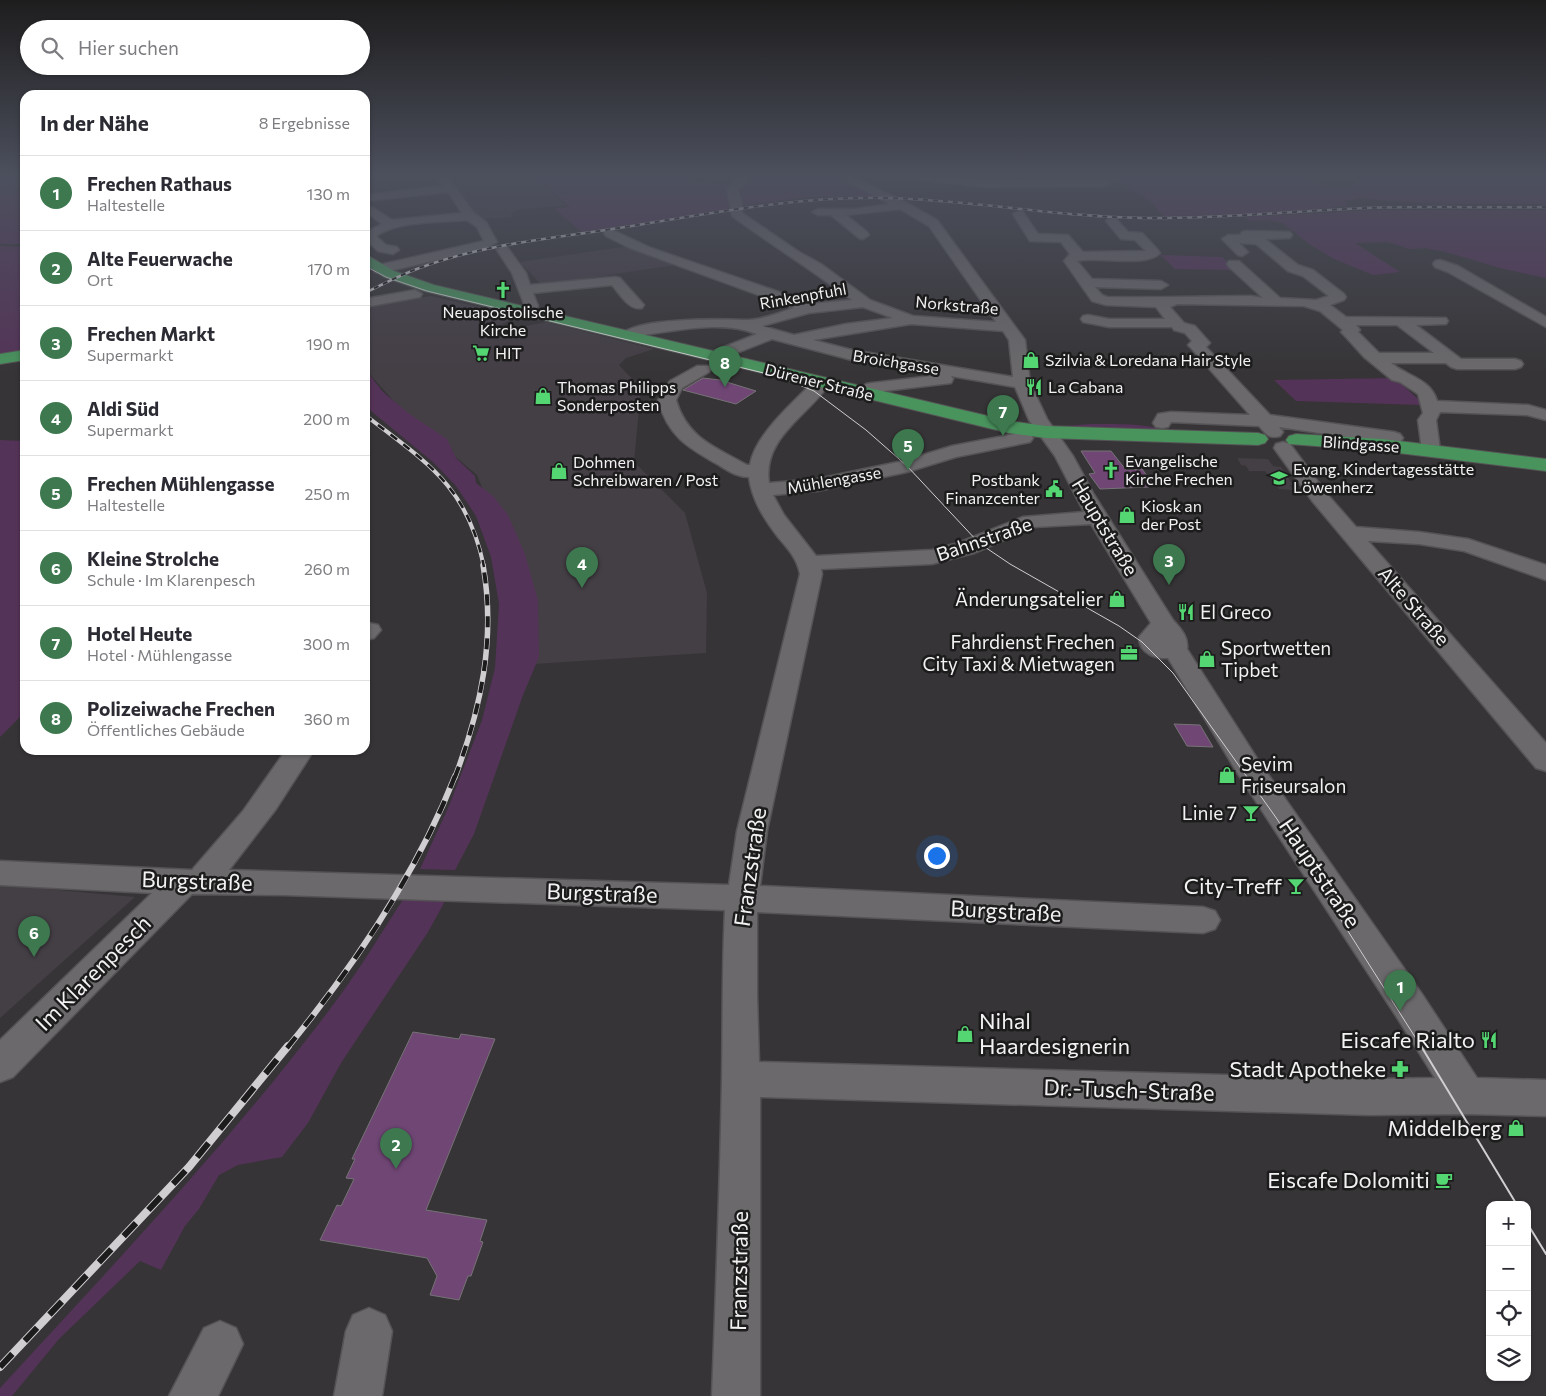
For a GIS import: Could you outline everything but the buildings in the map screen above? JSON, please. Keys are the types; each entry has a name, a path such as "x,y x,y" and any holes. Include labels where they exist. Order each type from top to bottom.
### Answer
{"main road":[{"name":"Dürener Straße","path":"370,262 400,279 429,288 629,335 709,363 822,383 1009,427 1046,432"},
{"path":"0,359 20,356"},
{"name":"Blindgasse","path":"1046,432 1275,436 1432,450 1546,465"}],"street":[{"path":"376,242 382,248 393,250"},
{"path":"380,269 490,242"},
{"path":"631,242 667,258 765,292 808,310"},
{"name":"Norkstraße","path":"776,242 816,267 865,303 911,320 1009,327"},
{"name":"Hauptstraße","path":"946,242 1009,327 1019,346 1022,383 1029,403 1046,432 1064,456 1098,517 1248,767 1409,1005 1467,1096"},
{"path":"1067,242 1078,256"},
{"path":"1144,242 1153,254 1144,256 1078,256 1070,260 1097,298 1106,301 1164,303 1194,300 1250,300 1261,303 1316,304 1337,298 1352,302"},
{"path":"1245,242 1245,245 1256,242"},
{"path":"1261,242 1293,268 1308,273 1338,295 1337,298"},
{"path":"503,250 519,274 532,304 525,311"},
{"path":"1234,264 1277,303"},
{"path":"1440,264 1453,269 1544,321"},
{"path":"526,290 615,281 637,305"},
{"path":"1072,288 1088,286 1175,285 1194,300"},
{"path":"370,302 415,294"},
{"name":"Rinkenpfuhl","path":"747,324 808,310 865,303"},
{"name":"Alte Straße","path":"1164,303 1163,307 1176,323 1180,327 1190,329 1202,342 1196,345 1275,436 1320,498 1546,761"},
{"path":"1316,304 1328,310 1342,321 1352,330 1349,332 1375,358 1398,377 1404,377 1426,392 1432,413 1427,420 1432,450"},
{"path":"791,340 846,329 911,320"},
{"path":"1088,320 1109,323 1176,323"},
{"path":"1342,321 1441,321"},
{"path":"1400,321 1457,364 1515,364"},
{"path":"629,335 643,330 686,324 726,322 747,324"},
{"name":"Broichgasse","path":"747,324 791,340 870,359 1022,383"},
{"name":"Mühlengasse","path":"771,334 709,363 676,385 667,400 670,411 683,433 692,442 759,481 817,485 907,466 952,452 1024,438"},
{"path":"1375,358 1450,358"},
{"path":"864,393 877,387 975,375"},
{"path":"809,564 766,505 759,481 762,450 768,440 822,383"},
{"path":"1430,406 1528,410 1546,415"},
{"name":"Blindgasse","path":"1162,423 1164,418 1170,417 1275,436 1394,438"},
{"path":"1064,456 1066,450 1074,443 1100,434"},
{"name":"Bahnstraße","path":"809,564 932,557 966,548 1030,521 1098,517"},
{"path":"1351,533 1401,536 1468,545 1546,573"},
{"name":"Franzstraße","path":"736,1396 741,1079 739,994 742,898 752,831 811,574 809,564"},
{"name":"Im Klarenpesch","path":"0,1064 192,882 254,816 297,755"},
{"name":"Burgstraße","path":"0,873 192,882 742,898 1203,920"},
{"name":"Dr.-Tusch-Straße","path":"741,1079 1369,1096 1546,1098"},
{"path":"358,1396 369,1331"},
{"path":"193,1396 220,1344"}],"shaded area":[{"path":"0,242 20,242 20,244 0,244"},
{"path":"1307,242 1382,242 1355,243 1400,272 1373,275 1334,259"},
{"path":"1387,242 1546,242 1546,278 1500,268 1446,252 1425,248 1410,249"},
{"path":"0,246 20,247 20,353 0,355"},
{"path":"630,246 675,265 542,285 520,262"},
{"path":"1160,256 1222,257 1238,270 1175,269"},
{"path":"431,296 519,316 500,325 481,329 486,334 546,322 654,349 626,358 619,365 641,388 634,462 685,513 707,593 706,653 518,665 508,552 477,475 408,417 370,375 370,305"},
{"path":"370,375 383,392 408,413 447,439 456,458 475,476 476,483 493,496 508,515 525,554 538,601 539,657 523,695 474,834 455,870 420,869 449,806 482,720 495,668 499,604 491,557 476,516 456,486 434,463 370,410"},
{"path":"1395,378 1419,400 1421,405 1296,401 1274,380"},
{"path":"1090,424 1142,426 1173,432 1064,426"},
{"path":"0,440 20,441 20,717 0,737"},
{"name":"Evang. Kindertagesstätte Löwenherz","path":"1237,458 1268,459 1273,466 1281,467 1293,485 1290,485 1293,490 1279,489 1265,471 1249,471 1246,466 1241,465"},
{"path":"0,885 4,885 135,897 0,1018"},
{"path":"404,898 442,900 444,903 428,932 341,1063 308,1123 282,1157 238,1165 219,1175 199,1209 185,1226 161,1270 140,1261 59,1339 12,1396 0,1396 0,1388 171,1201 254,1105 352,979"}],"tram line":[{"path":"370,269 386,277 427,291 780,377 814,391 866,430 907,466 979,543 1010,564 1119,626 1142,642 1173,673 1277,819 1422,1048"},
{"path":"1421,1046 1515,1201"},
{"path":"1531,1230 1546,1254"}],"railway":[{"path":"370,291 402,275 449,258 523,242"},
{"path":"370,419 425,463 441,478 455,496 467,515 477,539 484,567"},
{"path":"455,777 472,725 484,673 488,619 483,565"},
{"path":"287,1048 360,952 382,918 422,849 455,776"},
{"path":"0,1367 189,1167 288,1046"}],"place":[{"name":"Neuapostolische Kirche","path":"503,290"},
{"name":"HIT","path":"481,353"},
{"name":"Szilvia & Loredana Hair Style","path":"1031,360"},
{"name":"Polizeiwache Frechen","path":"725,387"},
{"name":"La Cabana","path":"1034,387"},
{"name":"Thomas Philipps Sonderposten","path":"543,396"},
{"name":"Hotel Heute","path":"1003,436"},
{"name":"Frechen Mühlengasse","path":"908,470"},
{"name":"Evangelische Kirche Frechen","path":"1111,470"},
{"name":"Dohmen Schreibwaren / Post","path":"559,471"},
{"name":"Evang. Kindertagesstätte Löwenherz","path":"1279,478"},
{"name":"Postbank Finanzcenter","path":"1054,489"},
{"name":"Kiosk an der Post","path":"1127,515"},
{"name":"Frechen Markt","path":"1169,585"},
{"name":"Aldi Süd","path":"582,588"},
{"name":"Änderungsatelier","path":"1117,599"},
{"name":"El Greco","path":"1186,612"},
{"name":"Fahrdienst Frechen City Taxi & Mietwagen","path":"1129,653"},
{"name":"Sportwetten Tipbet","path":"1207,659"},
{"name":"Sevim Friseursalon","path":"1227,775"},
{"name":"Linie 7","path":"1251,813"},
{"name":"City-Treff","path":"1296,886"},
{"name":"Kleine Strolche","path":"34,957"},
{"name":"Frechen Rathaus","path":"1400,1011"},
{"name":"Nihal Haardesignerin","path":"965,1034"},
{"name":"Eiscafe Rialto","path":"1489,1040"},
{"name":"Stadt Apotheke","path":"1400,1069"},
{"name":"Middelberg","path":"1516,1128"},
{"name":"Alte Feuerwache","path":"396,1169"},
{"name":"Eiscafe Dolomiti","path":"1444,1180"}]}
